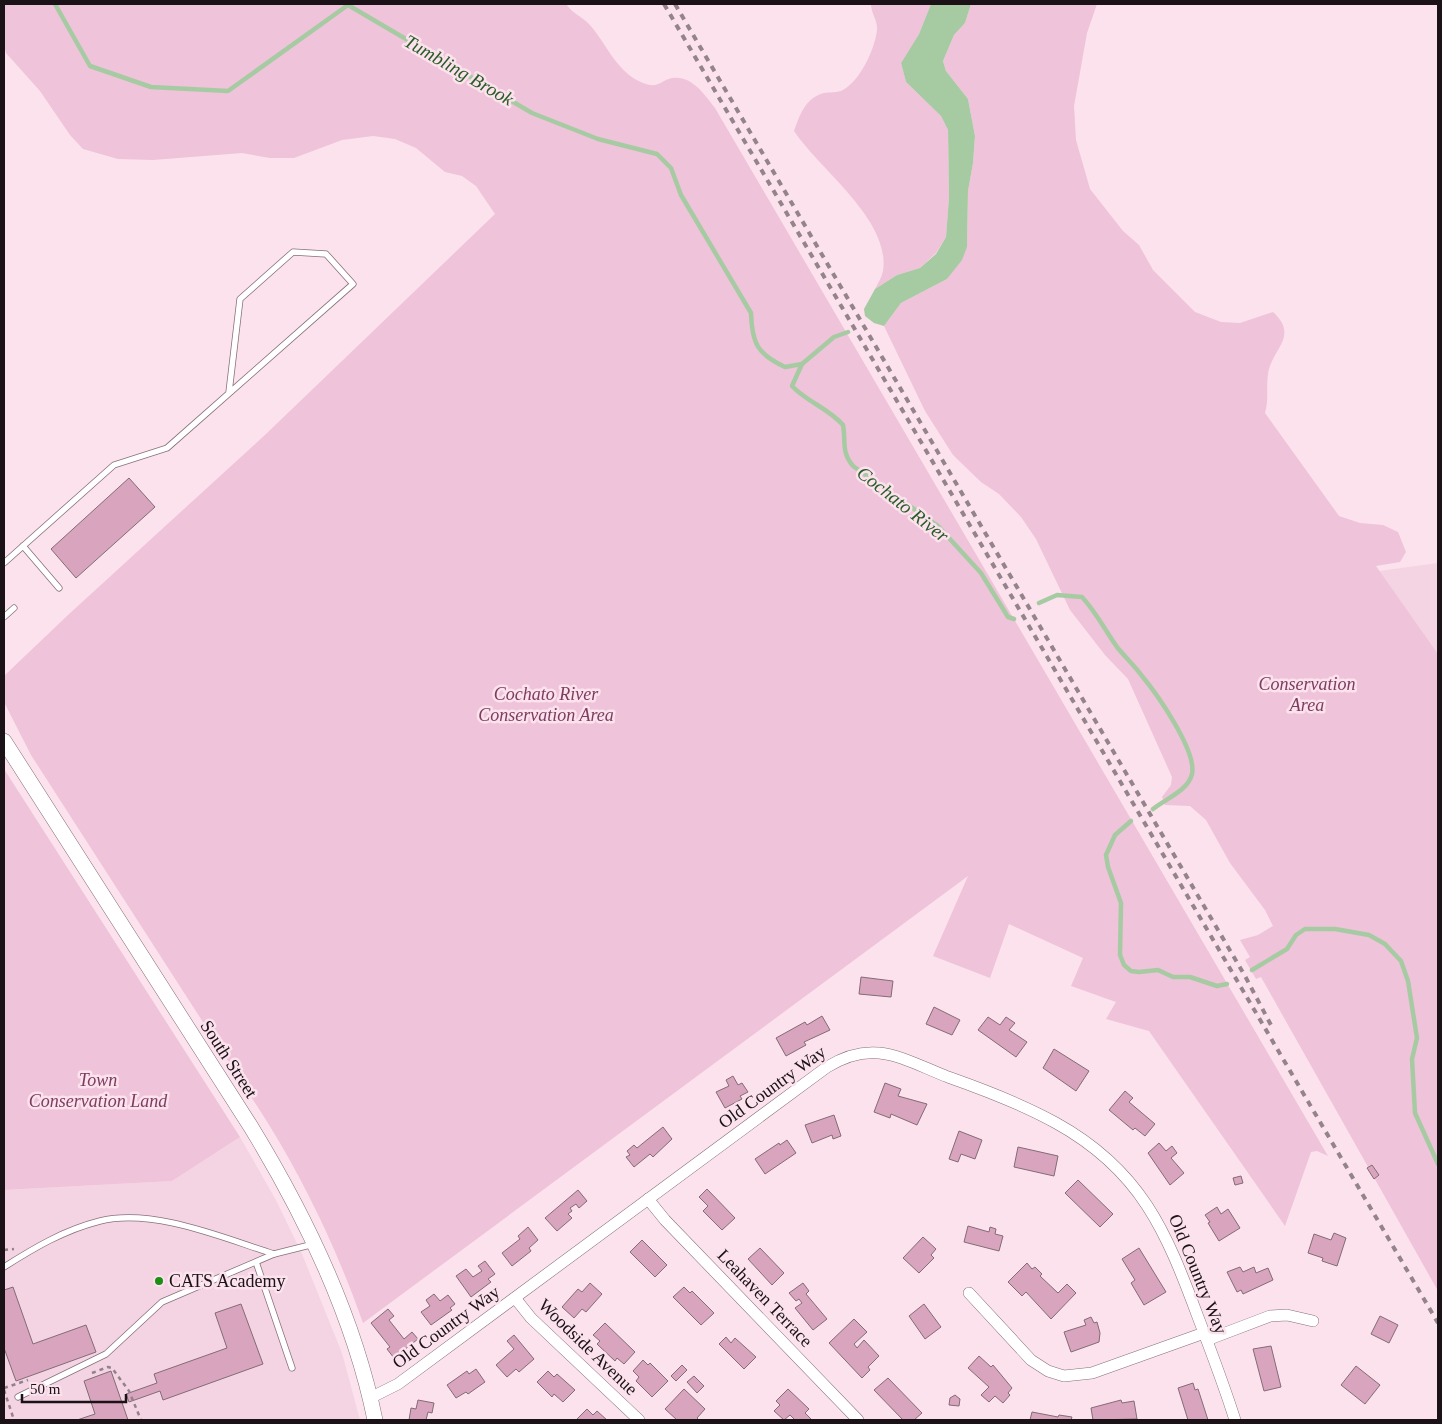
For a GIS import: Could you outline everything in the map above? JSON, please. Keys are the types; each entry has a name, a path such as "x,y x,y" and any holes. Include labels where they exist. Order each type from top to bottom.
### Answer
{"main road":[{"name":"South Street","path":"4,741 251,1127 286,1188 314,1244 350,1333 375,1420"}],"street":[{"name":"Old Country Way","path":"370,1398 398,1384 836,1062 862,1052 887,1054 986,1091 1047,1118 1079,1137 1101,1154 1140,1193 1159,1222 1174,1254 1235,1420"},
{"name":"Leahaven Terrace","path":"648,1199 665,1220 858,1420"},
{"path":"969,1293 1031,1360 1048,1370 1064,1376 1092,1373 1270,1316 1287,1315 1313,1321"},
{"name":"Woodside Avenue","path":"516,1298 531,1318 639,1420"}],"lane":[{"path":"4,563 114,465 167,448 229,392 278,352 352,284 326,254 293,252 240,299 229,392"},
{"path":"23,546 59,588"},
{"path":"4,617 14,608"},
{"path":"4,1267 42,1243 94,1223 119,1219 169,1223 274,1254"},
{"path":"18,1397 106,1354 162,1302 274,1254 314,1244"},
{"path":"256,1262 292,1368"}],"path":[{"path":"86,1375 108,1367 112,1368 129,1391 141,1420"},
{"path":"14,1420 4,1389 30,1379"}],"shaded area":[{"path":"931,4 971,4 965,23 954,35 943,61 946,71 968,99 975,136 968,191 967,247 962,260 947,279 901,303 884,326 874,323 865,316 864,309 875,289 897,275 920,268 936,254 946,237 949,197 948,130 941,116 906,82 901,63 919,34"},
{"path":"1438,563 1438,654 1379,571"},
{"name":"CATS Academy","path":"240,1137 277,1202 302,1254 342,1353 360,1420 4,1420 4,1190 172,1181"}],"green space":[{"name":"Cochato River Conservation Area","path":"4,4 566,4 589,24 619,65 634,78 652,85 659,84 668,79 679,78 697,87 715,108 1328,1156 1317,1151 1311,1152 1285,1226 1149,1031 1106,1019 1116,1002 1071,986 1083,958 1009,924 990,978 933,956 968,876 363,1323 332,1244 295,1169 266,1120 31,755 4,702 4,676 266,434 495,214 476,186 462,176 445,172 416,148 395,139 373,136 342,140 294,158 270,158 242,153 153,160 118,159 83,149 70,135 40,91 6,53 4,44"},
{"path":"871,4 931,4 919,34 901,63 906,82 941,116 948,130 949,197 946,237 936,253 920,268 897,275 875,289 883,271 883,252 876,233 851,196 794,131 804,108 812,99 824,93 843,90 855,80 866,64 876,38 877,30"},
{"name":"Conservation Area","path":"971,4 1097,4 1087,33 1074,106 1076,140 1090,189 1123,231 1139,245 1153,270 1195,312 1221,322 1240,323 1273,312 1281,321 1284,336 1270,365 1265,413 1339,516 1360,523 1383,525 1398,532 1406,552 1400,562 1376,566 1438,654 1438,1291 1261,977 1256,979 1245,960 1250,957 1240,940 1258,935 1273,926 1265,910 1230,863 1206,820 1190,806 1165,805 1162,797 1171,785 1172,777 1128,679 1105,655 1070,610 1036,539 1021,517 999,494 981,482 953,455 925,411 884,326 901,303 947,279 967,247 968,191 975,136 968,99 946,71 943,61 954,35 965,23"},
{"name":"Town Conservation Land","path":"4,769 240,1137 172,1181 4,1190"}],"building":[{"path":"129,478 155,507 76,578 51,549"},
{"path":"861,977 893,981 891,997 859,994"},
{"path":"934,1007 960,1020 952,1035 926,1024"},
{"path":"822,1016 830,1030 804,1042 806,1045 786,1056 776,1038 805,1022 807,1025"},
{"path":"988,1017 1000,1025 1006,1017 1015,1023 1009,1030 1027,1042 1016,1057 978,1030"},
{"path":"1054,1049 1089,1071 1076,1091 1043,1068"},
{"path":"733,1076 738,1085 742,1083 748,1092 740,1096 742,1099 725,1108 716,1092 729,1086 726,1080"},
{"path":"885,1083 901,1089 898,1096 927,1104 917,1125 891,1114 890,1118 874,1112"},
{"path":"1125,1091 1133,1098 1129,1102 1155,1124 1145,1136 1135,1128 1133,1130 1109,1110"},
{"path":"834,1115 841,1136 833,1139 832,1135 812,1143 805,1125"},
{"path":"663,1127 672,1139 653,1157 650,1154 634,1167 626,1157 630,1155 627,1151 634,1145 637,1148"},
{"path":"959,1131 982,1140 975,1159 961,1154 958,1162 949,1159"},
{"path":"787,1140 796,1153 765,1174 755,1159 779,1143 780,1145"},
{"path":"1159,1143 1166,1151 1172,1146 1177,1153 1171,1158 1184,1173 1170,1185 1148,1153"},
{"path":"1018,1147 1058,1156 1054,1176 1014,1167"},
{"path":"1372,1165 1379,1175 1374,1179 1367,1168"},
{"path":"1241,1176 1243,1183 1235,1185 1233,1178"},
{"path":"1078,1180 1113,1214 1100,1227 1065,1193"},
{"path":"707,1189 735,1218 722,1230 703,1211 708,1206 699,1197"},
{"path":"578,1190 587,1201 579,1208 576,1204 570,1208 572,1211 568,1214 572,1218 557,1231 545,1218"},
{"path":"1217,1207 1221,1214 1228,1209 1240,1228 1219,1241 1205,1215"},
{"path":"968,1226 989,1232 990,1227 996,1229 995,1234 1003,1236 999,1251 964,1242"},
{"path":"528,1227 538,1240 529,1248 531,1251 512,1266 502,1253 520,1239 518,1236"},
{"path":"1334,1233 1346,1238 1337,1266 1322,1261 1323,1258 1308,1253 1314,1234 1331,1240"},
{"path":"923,1237 936,1249 931,1255 934,1258 919,1273 903,1258"},
{"path":"642,1240 667,1265 655,1277 630,1252"},
{"path":"760,1248 784,1273 772,1285 748,1259"},
{"path":"1139,1248 1166,1292 1144,1305 1131,1283 1135,1280 1122,1259"},
{"path":"485,1261 495,1274 488,1279 491,1282 471,1297 456,1276 466,1269 473,1277 482,1271 478,1266"},
{"path":"1027,1263 1032,1269 1035,1267 1042,1274 1040,1276 1058,1293 1067,1284 1076,1293 1051,1319 1026,1292 1022,1296 1008,1282"},
{"path":"1240,1267 1243,1272 1254,1267 1256,1273 1268,1268 1273,1280 1243,1294 1241,1290 1237,1292 1227,1272"},
{"path":"590,1283 602,1294 586,1312 582,1309 574,1318 562,1307 578,1289 582,1292"},
{"path":"803,1283 809,1291 806,1294 827,1319 813,1330 795,1308 802,1303 799,1299 796,1301 789,1293"},
{"path":"13,1287 33,1344 86,1325 96,1352 16,1381 4,1348 4,1290"},
{"path":"684,1287 690,1293 692,1291 714,1313 701,1325 673,1297"},
{"path":"434,1294 440,1301 448,1295 455,1304 450,1308 452,1310 431,1325 421,1312 430,1306 426,1300"},
{"path":"241,1304 263,1364 163,1400 160,1391 129,1402 126,1394 157,1383 154,1374 227,1348 215,1313"},
{"path":"924,1304 941,1327 925,1339 909,1316"},
{"path":"388,1309 394,1316 389,1320 404,1339 412,1332 418,1339 394,1358 387,1349 390,1347 371,1323"},
{"path":"1380,1316 1398,1325 1389,1343 1371,1334"},
{"path":"1091,1317 1094,1323 1097,1322 1100,1333 1099,1342 1071,1352 1064,1332 1086,1325 1084,1320"},
{"path":"854,1319 867,1332 854,1344 857,1348 864,1340 879,1356 868,1367 870,1370 862,1378 829,1343"},
{"path":"605,1323 635,1352 624,1364 617,1358 615,1361 597,1344 600,1341 593,1335"},
{"path":"514,1335 534,1359 519,1372 516,1369 507,1377 496,1365 514,1349 507,1341"},
{"path":"726,1337 731,1343 735,1338 756,1357 744,1369 719,1344"},
{"path":"1271,1346 1281,1387 1264,1391 1253,1349"},
{"path":"979,1356 991,1367 993,1365 1012,1388 1008,1393 1010,1395 1003,1403 995,1396 989,1402 981,1395 989,1387 968,1368"},
{"path":"643,1360 648,1365 650,1363 668,1381 652,1397 636,1381 639,1377 633,1371"},
{"path":"682,1365 687,1370 676,1381 671,1376"},
{"path":"1356,1366 1380,1385 1365,1404 1341,1385"},
{"path":"476,1369 485,1382 468,1394 466,1392 456,1398 447,1385 467,1371 469,1374"},
{"path":"111,1371 128,1420 77,1420 95,1414 84,1381"},
{"path":"548,1371 554,1377 557,1374 575,1390 563,1402 554,1394 552,1397 537,1382"},
{"path":"694,1376 704,1386 697,1393 687,1382"},
{"path":"888,1378 922,1413 914,1420 903,1420 874,1390"},
{"path":"1193,1383 1195,1390 1198,1389 1208,1420 1188,1420 1178,1388"},
{"path":"684,1389 705,1409 697,1418 699,1420 677,1420 665,1409"},
{"path":"788,1389 809,1409 805,1413 811,1419 795,1420 790,1415 784,1420 774,1411 780,1405 776,1401"},
{"path":"955,1395 960,1399 959,1406 949,1405 950,1398"},
{"path":"418,1400 434,1403 432,1413 428,1412 426,1420 409,1420 411,1408 416,1409"},
{"path":"1121,1400 1122,1403 1134,1401 1137,1419 1093,1420 1091,1408"},
{"path":"587,1409 593,1415 597,1411 607,1420 576,1420"},
{"path":"1032,1412 1058,1417 1059,1415 1072,1417 1071,1420 1030,1420"}],"waterway":[{"name":"Tumbling Brook","path":"55,4 90,66 151,87 228,91 348,5 532,113 598,139 657,154 671,168 681,195 751,313 755,340 762,352 785,367 802,364"},
{"name":"Cochato River","path":"848,332 834,337 802,364 792,386 843,425 845,451 853,466 938,526 981,573 1008,617 1014,619"},
{"name":"Cochato River","path":"1039,603 1057,595 1082,597 1117,647 1149,684 1175,723 1188,752 1192,764 1192,774 1190,780 1181,790 1153,809"},
{"name":"Cochato River","path":"1131,821 1115,835 1106,855 1108,867 1121,903 1120,955 1124,965 1131,971 1158,970 1173,977 1190,977 1217,986 1227,984"},
{"name":"Cochato River","path":"1252,970 1287,949 1296,935 1305,929 1335,929 1369,935 1385,944 1401,961 1408,981 1417,1038 1412,1059 1415,1113 1438,1164"}],"railway":[{"path":"664,4 1438,1323"},
{"path":"675,4 1245,976 1272,1027"}],"place":[{"name":"CATS Academy","path":"159,1281"}]}
